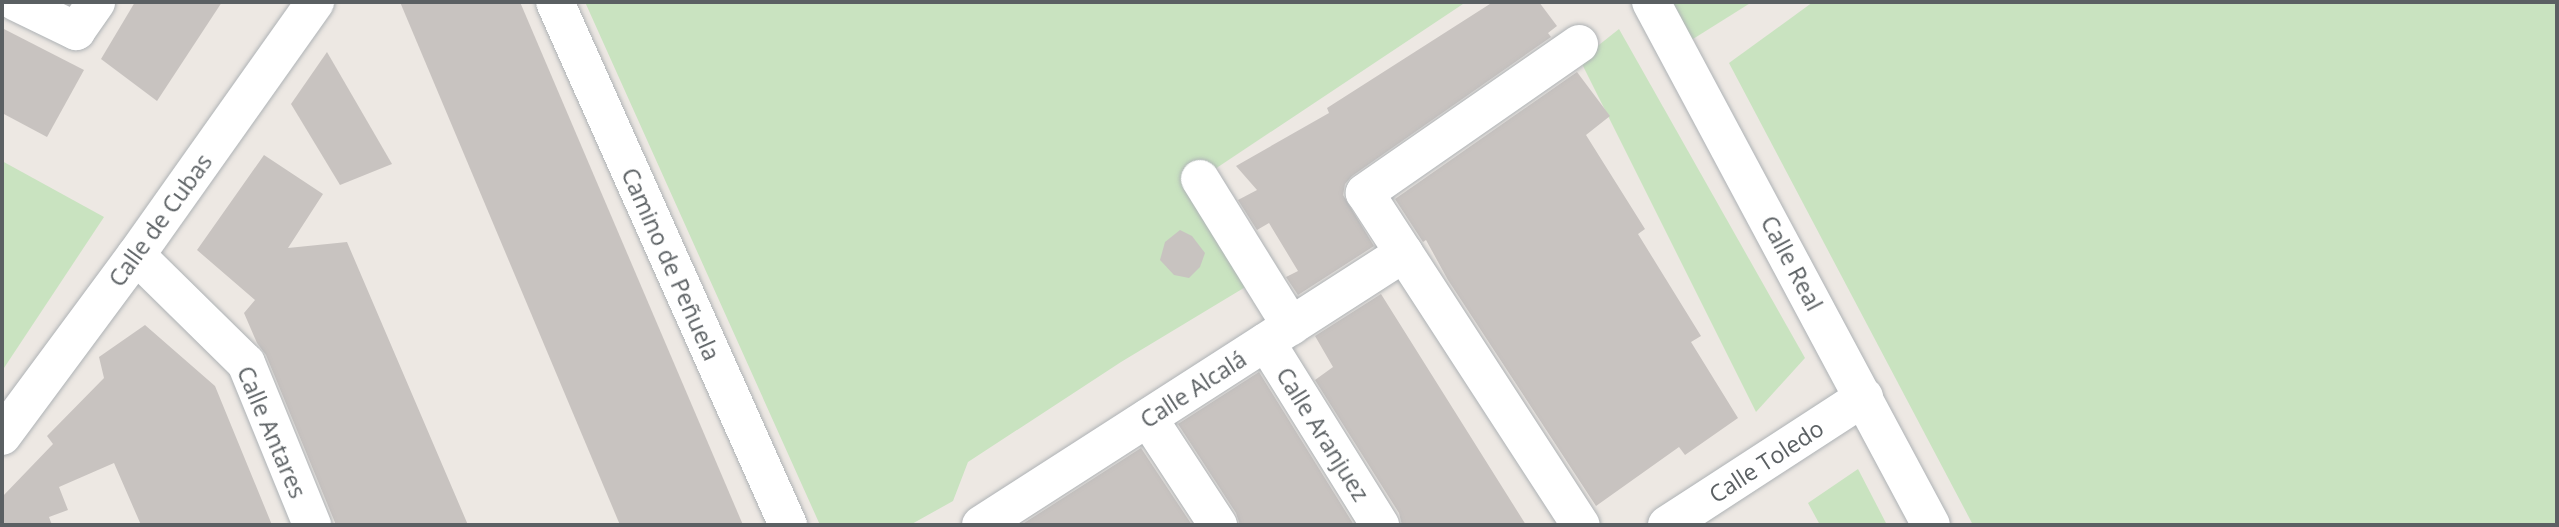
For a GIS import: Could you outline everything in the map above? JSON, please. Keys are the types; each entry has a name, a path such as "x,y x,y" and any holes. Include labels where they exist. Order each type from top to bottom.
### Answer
{"street":[{"path":"16,2 76,31 96,2"},
{"name":"Calle de Cubas","path":"2,436 136,256 315,2"},
{"name":"Camino de Peñuela","path":"555,2 788,525"},
{"name":"Calle Real","path":"1651,2 1931,525"},
{"path":"1579,44 1365,192 1581,525"},
{"name":"Calle Aranjuez","path":"1200,179 1380,525"},
{"name":"Calle Alcalá","path":"981,525 1025,513 1148,418 1404,253"},
{"name":"Calle Antares","path":"136,256 246,363 312,525"},
{"name":"Calle Toledo","path":"1667,525 1864,397"},
{"path":"1148,418 1218,525"}],"green space":[{"path":"585,2 1466,2 1200,179 1252,283 1121,362 968,462 953,501 910,525 820,525"},
{"path":"1654,2 1752,2 1677,49"},
{"path":"1813,2 2557,2 2557,525 1973,525 1729,63"},
{"path":"1619,29 1805,358 1756,412 1580,60"},
{"path":"2,161 104,217 2,371"},
{"path":"1858,469 1887,525 1820,525 1808,503"}],"building":[{"path":"135,2 222,2 157,101 101,59"},
{"path":"400,2 520,2 743,525 620,525"},
{"path":"1493,2 1539,2 1557,26 1548,33 1551,37 1352,176 1345,184 1343,195 1374,246 1298,295 1286,277 1298,271 1269,223 1257,230 1238,200 1257,190 1236,166 1329,113 1327,108"},
{"path":"2,28 84,70 47,137 2,113"},
{"path":"327,52 392,164 340,185 291,104"},
{"path":"1577,72 1610,116 1586,135 1645,229 1638,234 1701,336 1691,342 1738,418 1685,455 1679,447 1596,506 1448,280 1426,240 1423,242 1395,199"},
{"path":"264,155 323,194 288,248 347,242 468,525 336,525 266,355 257,343 244,313 255,300 197,250"},
{"path":"1180,230 1192,236 1205,253 1200,267 1189,278 1174,275 1160,260 1165,242"},
{"path":"1381,294 1526,525 1402,525 1399,513 1315,380 1333,367 1315,336"},
{"path":"145,325 215,386 272,525 141,525 114,463 59,487 68,510 49,517 52,525 2,525 2,497 53,444 47,436 104,378 99,357"},
{"path":"1259,372 1354,525 1240,525 1236,513 1178,424"},
{"path":"1141,448 1192,525 1021,525"}]}
